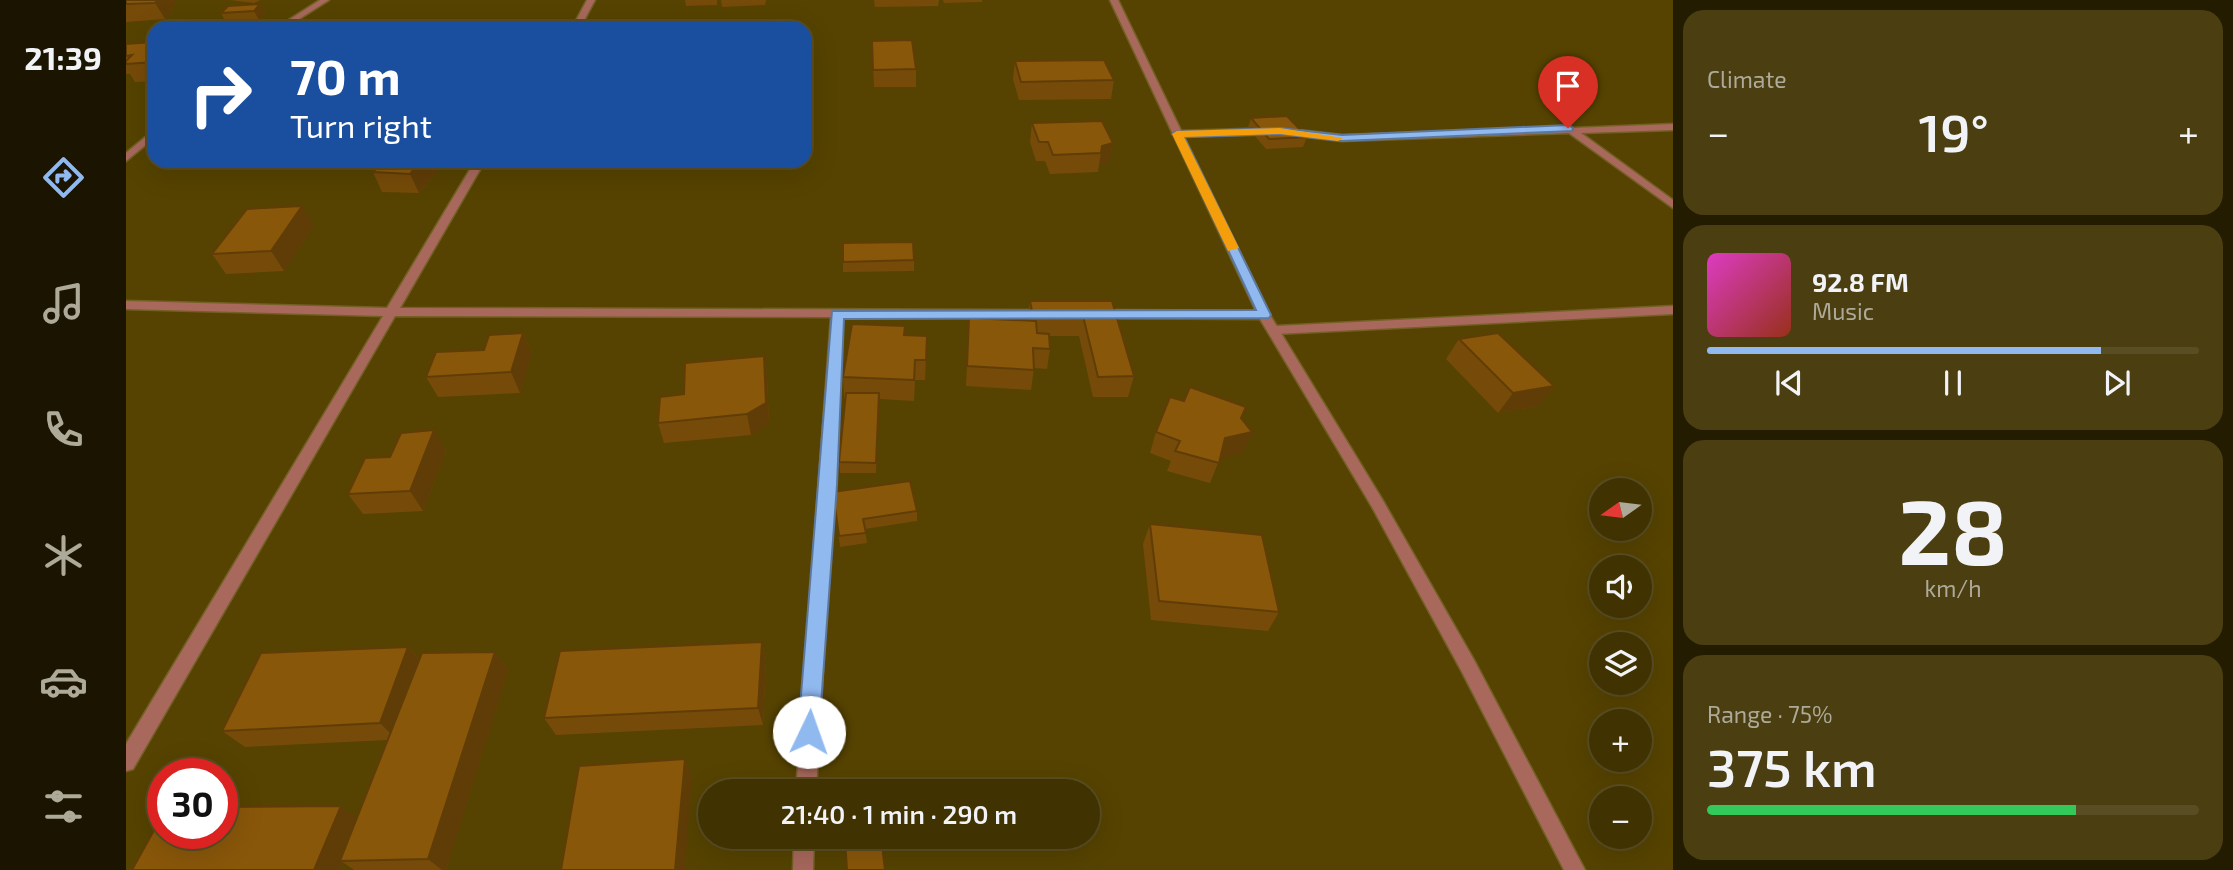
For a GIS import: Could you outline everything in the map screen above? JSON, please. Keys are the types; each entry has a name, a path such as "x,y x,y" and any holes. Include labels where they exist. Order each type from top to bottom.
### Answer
{"street":[{"path":"291,21 325,0"},
{"path":"580,21 592,0"},
{"path":"1114,0 1265,315 1468,666 1575,870"},
{"path":"1177,134 1280,131 1342,138 1568,128 1673,127"},
{"path":"1568,128 1673,205"},
{"path":"126,158 147,139"},
{"path":"126,762 476,168"},
{"path":"126,305 390,312 1054,314"},
{"path":"1276,330 1673,310"},
{"path":"807,779 837,314"},
{"path":"1080,314 1265,315"},
{"path":"803,870 804,849"}],"building":[{"path":"126,0 158,0 155,3 126,4"},
{"path":"260,4 254,11 221,13 228,6"},
{"path":"912,40 916,69 873,70 872,41"},
{"path":"147,42 147,62 126,64 132,55 126,56 126,44"},
{"path":"1104,60 1114,80 1021,82 1015,61"},
{"path":"1287,116 1307,137 1269,139 1251,118"},
{"path":"1102,121 1113,143 1102,146 1101,153 1053,155 1048,142 1039,142 1032,123"},
{"path":"377,168 415,168 410,174 373,172"},
{"path":"302,206 271,251 212,254 247,209"},
{"path":"913,242 914,260 843,262 843,243"},
{"path":"1030,301 1112,301 1134,376 1098,377 1083,316 1033,316"},
{"path":"969,318 1036,321 1037,333 1049,334 1050,349 1033,348 1034,370 967,366"},
{"path":"852,324 905,326 904,335 927,336 926,360 915,360 914,380 843,377"},
{"path":"523,333 511,372 426,377 436,352 484,350 489,335"},
{"path":"1498,333 1554,386 1513,393 1459,339"},
{"path":"764,356 766,403 747,414 658,423 660,397 684,394 685,363"},
{"path":"1190,387 1246,407 1241,418 1252,432 1225,438 1219,463 1175,451 1180,441 1156,432 1170,397 1184,401"},
{"path":"846,393 879,393 876,463 839,462"},
{"path":"434,430 410,491 348,494 365,458 390,457 401,433"},
{"path":"910,481 917,511 863,519 866,533 839,536 833,492"},
{"path":"1150,524 1262,535 1279,612 1159,601"},
{"path":"762,642 758,708 544,718 560,651"},
{"path":"408,647 380,723 222,731 261,653"},
{"path":"495,652 428,859 340,861 422,653"},
{"path":"685,759 675,870 561,870 579,766"},
{"path":"341,806 314,870 132,870 147,843 147,849 238,849 238,807"},
{"path":"846,849 883,849 885,870 847,870"}],"slow traffic":[{"path":"1232,248 1177,134 1280,131 1338,138"}],"route":[{"path":"809,732 828,485 837,314 1265,315 1177,134 1280,131 1342,138 1568,128"}]}
